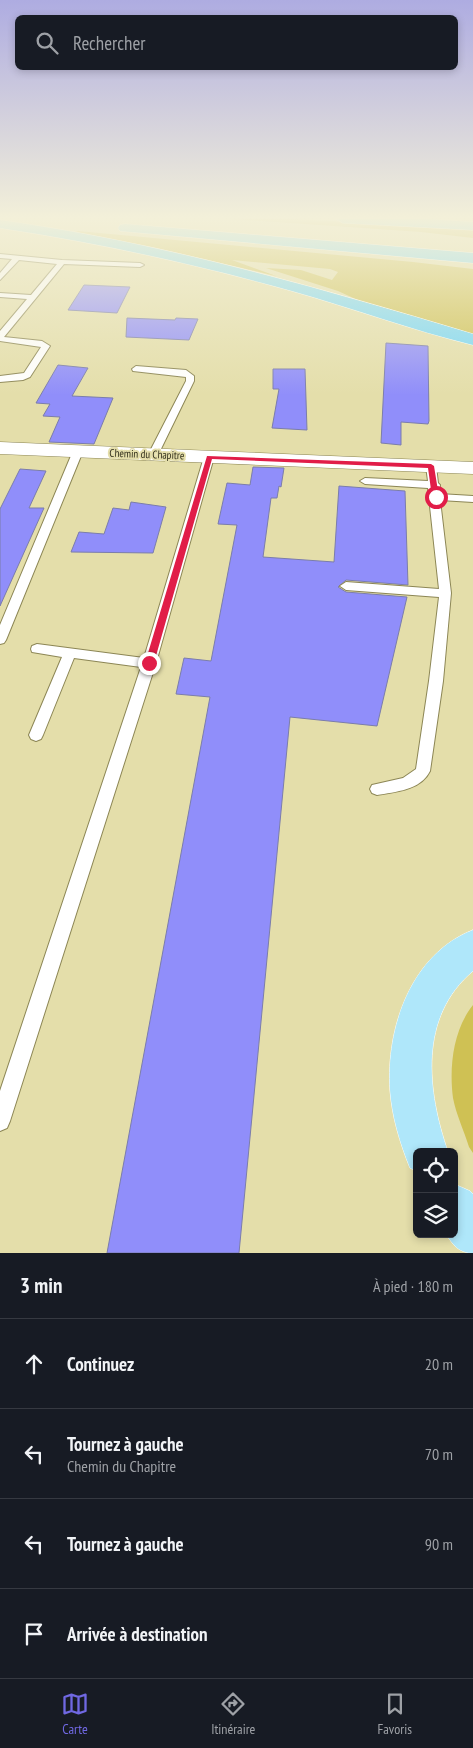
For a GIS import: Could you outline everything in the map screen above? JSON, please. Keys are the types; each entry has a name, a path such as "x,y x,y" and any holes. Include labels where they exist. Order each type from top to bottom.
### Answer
{"highway":[{"path":"267,277 473,340"}],"main road":[{"path":"425,1148 411,1092 411,1052 418,1017 432,987 453,962 473,948"},
{"path":"458,1212 473,1232"}],"street":[{"name":"Chemin du Chapitre","path":"0,448 209,457 434,483 473,468"}],"lane":[{"path":"0,338 49,277"},
{"path":"0,295 33,296"},
{"path":"0,338 42,343 46,346 23,377 0,379"},
{"path":"136,370 186,373 190,376 190,381 153,454"},
{"path":"0,640 78,451"},
{"path":"0,1121 149,663 209,457"},
{"path":"365,481 434,483 473,499"},
{"path":"377,789 405,784 416,779 423,771 436,681 445,593 434,483"},
{"path":"346,586 445,593"},
{"path":"37,649 149,663"},
{"path":"36,735 70,654"}],"shaded area":[{"path":"296,277 324,277 332,280 334,277 473,277 473,336 360,301 338,291"},
{"path":"473,1005 473,1153 469,1147 454,1104 452,1062 461,1026"}],"building":[{"path":"84,285 130,287 117,313 68,310"},
{"path":"127,318 198,319 189,340 126,337"},
{"path":"386,343 428,346 429,421 428,424 401,422 401,445 381,443"},
{"path":"58,365 88,368 72,396 113,398 94,444 49,442 60,417 43,416 50,404 36,403"},
{"path":"273,369 305,369 307,430 272,428 279,389 273,389"},
{"path":"253,467 284,468 277,498 271,498 263,557 334,562 339,486 405,491 408,585 346,580 338,587 346,592 407,597 377,726 290,717 239,1253 107,1253 210,697 176,694 184,658 211,661 237,525 218,524 227,483 250,485"},
{"path":"20,469 46,471 29,508 44,508 0,606 0,509"},
{"path":"131,502 166,507 153,553 71,552 79,532 104,534 113,508 129,510"}],"route":[{"path":"149,663 209,457 431,466 436,497"}]}
